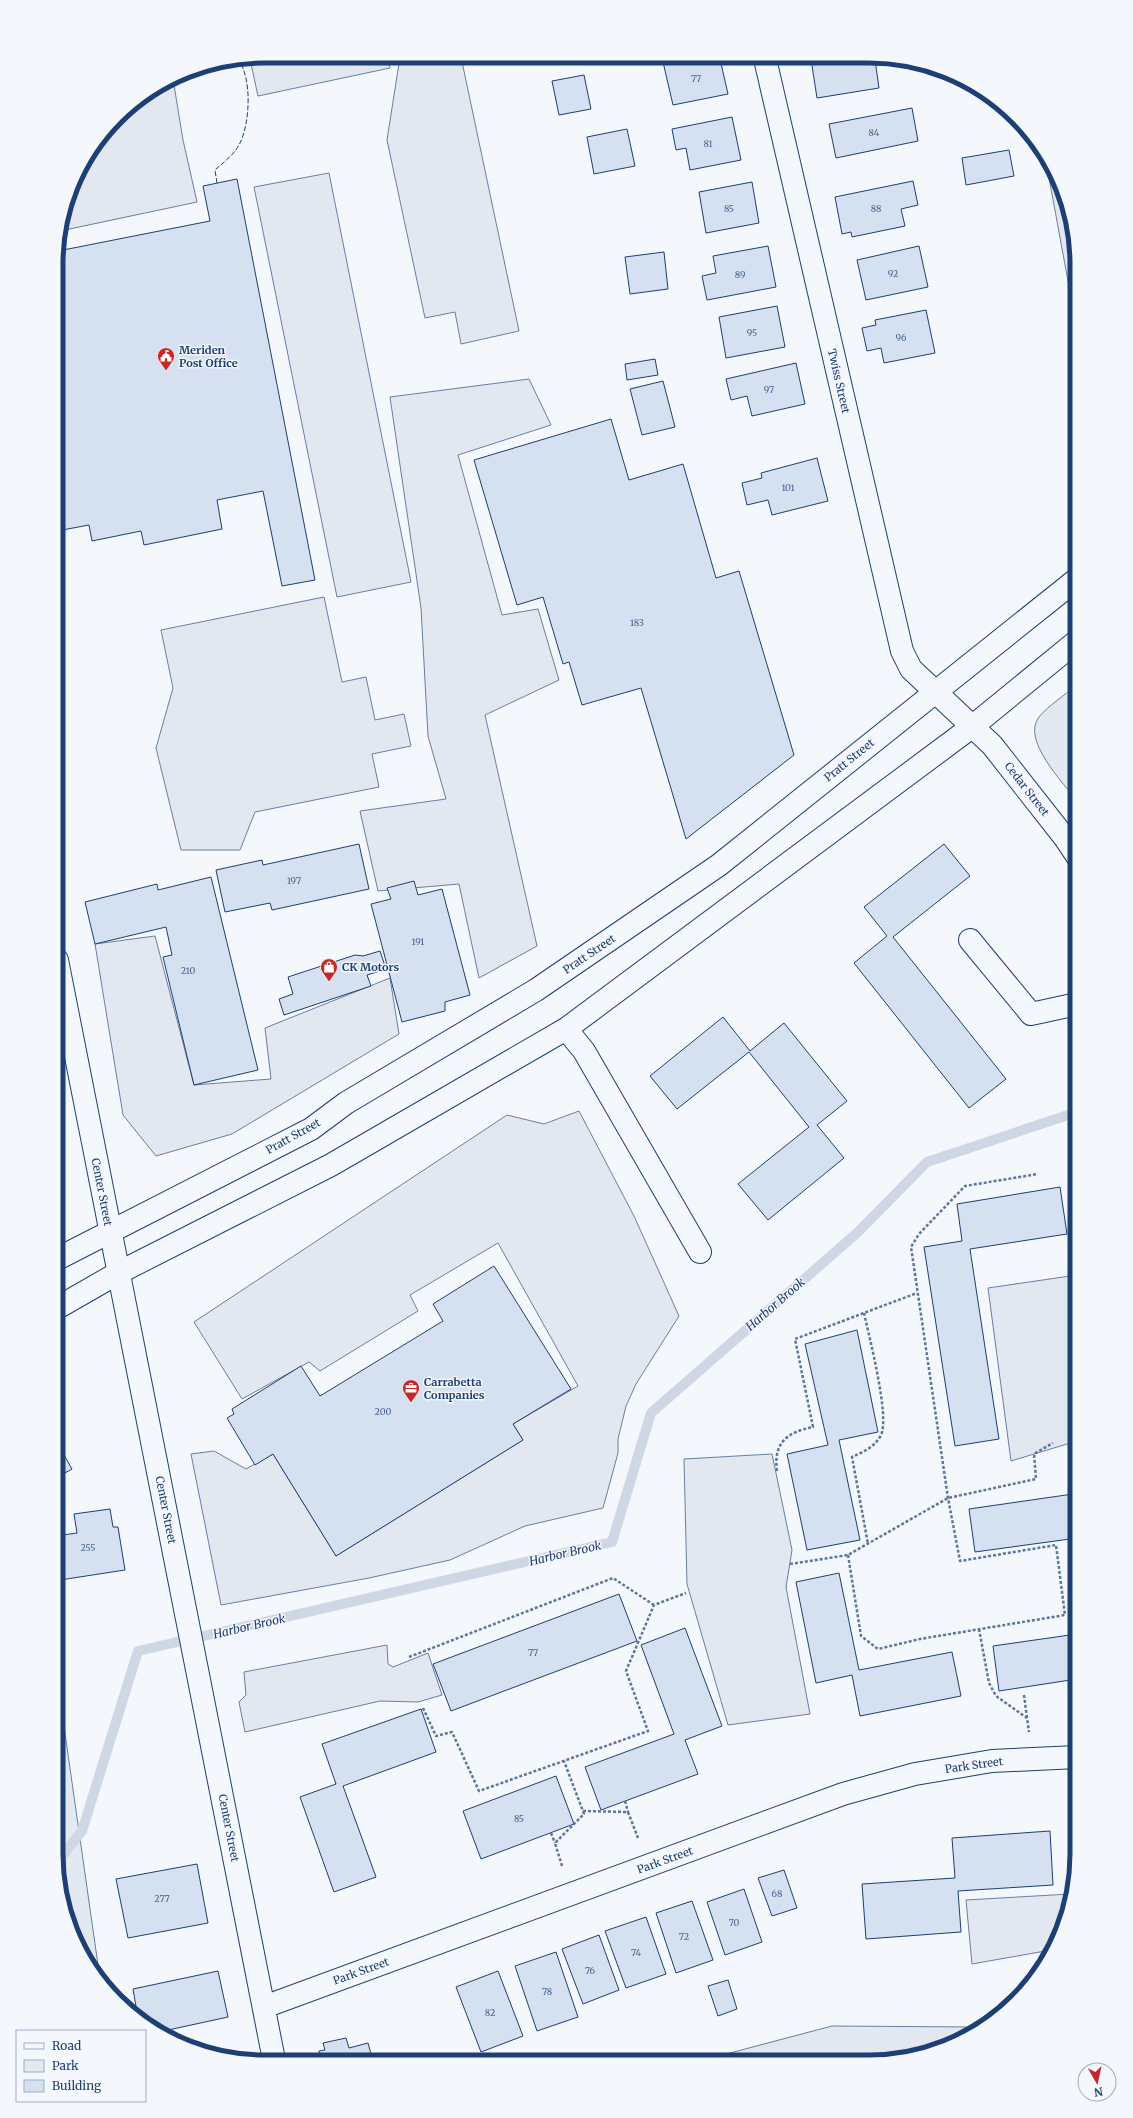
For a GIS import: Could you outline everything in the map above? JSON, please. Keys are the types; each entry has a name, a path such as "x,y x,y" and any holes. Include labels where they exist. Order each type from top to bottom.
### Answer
{"street":[{"name":"Twiss Street","path":"766,63 902,651 911,669 973,726"},
{"name":"Pratt Street","path":"63,1256 311,1129 346,1103 536,990 720,865 1070,585"},
{"path":"63,1305 118,1273 331,1165 566,1029 973,726 1070,647"},
{"name":"Cedar Street","path":"973,726 992,745 1070,846"},
{"path":"970,940 1031,1014 1070,1006"},
{"name":"Center Street","path":"63,991 273,2055"},
{"path":"566,1029 584,1051 700,1252"},
{"name":"Park Street","path":"264,2007 844,1794 915,1774 992,1761 1070,1757"}],"path":[{"path":"848,1555 861,1636 878,1649 920,1639 1065,1615 1056,1545 960,1560 948,1498 911,1247 919,1234 965,1186 1038,1174"},
{"path":"777,1471 777,1456 780,1445 784,1439 799,1430 813,1427 795,1339 917,1293"},
{"path":"864,1313 883,1410 882,1434 873,1446 852,1457 868,1544"},
{"path":"790,1564 848,1555 948,1498 1036,1479 1034,1454 1053,1443"},
{"path":"409,1657 613,1578 654,1605"},
{"path":"423,1708 436,1736 452,1732 479,1791 648,1731 626,1671 654,1605 686,1593"},
{"path":"980,1629 989,1684 996,1696 1027,1718"},
{"path":"1024,1694 1029,1734"},
{"path":"555,1843 584,1814 564,1761"},
{"path":"625,1801 638,1838"},
{"path":"583,1811 628,1812"},
{"path":"551,1833 562,1866"}],"green space":[{"path":"1070,690 1070,792 1054,772 1039,749 1035,737 1035,726 1039,717 1052,704"},
{"path":"63,1719 98,1967 78,1931 70,1906 63,1867"}],"shaded area":[{"path":"251,63 389,63 390,68 258,96"},
{"path":"399,63 462,63 519,331 461,344 455,312 425,318 387,140"},
{"path":"174,85 183,140 197,202 66,230 78,187 90,164 105,142 132,113 153,97"},
{"path":"329,173 411,582 337,597 254,187"},
{"path":"1048,174 1055,187 1066,225 1070,251 1070,292"},
{"path":"529,379 551,425 458,455 502,615 538,609 559,680 485,715 537,946 479,978 459,884 378,891 360,811 446,799 428,736 421,608 390,397"},
{"path":"324,597 342,682 366,677 375,720 404,714 411,746 372,754 379,787 255,812 240,850 181,850 156,748 173,688 161,630"},
{"path":"155,936 194,1085 271,1079 265,1028 390,978 399,1034 232,1134 156,1156 123,1115 95,944"},
{"path":"579,1111 634,1216 679,1316 636,1384 626,1406 618,1439 618,1453 603,1508 525,1526 450,1560 369,1578 221,1605 191,1454 214,1451 246,1469 273,1454 336,1556 523,1440 513,1424 578,1386 498,1243 410,1295 418,1311 320,1371 309,1362 242,1399 194,1322 507,1115 544,1124"},
{"path":"1070,1276 1070,1443 1011,1461 988,1288"},
{"path":"772,1454 792,1550 786,1587 810,1714 728,1725 687,1584 684,1459"},
{"path":"387,1645 388,1664 393,1667 428,1653 442,1695 418,1702 380,1701 245,1732 239,1702 246,1695 244,1672"},
{"path":"1066,1894 1055,1931 1045,1951 972,1964 966,1900"},
{"path":"832,2026 971,2027 946,2040 921,2048 882,2055 722,2055"}],"building":[{"path":"663,63 721,63 728,94 673,105"},
{"path":"812,63 875,63 879,88 817,98"},
{"path":"584,75 591,109 559,115 552,81"},
{"path":"912,108 918,141 836,158 829,124"},
{"path":"732,117 741,160 690,170 686,148 676,150 672,129"},
{"path":"627,129 635,166 594,174 587,137"},
{"path":"1009,150 1014,176 966,185 962,158"},
{"name":"Meriden Post Office","path":"237,179 315,580 282,586 263,491 217,500 222,529 144,545 141,531 92,541 89,525 63,530 63,250 210,221 203,186"},
{"path":"913,181 918,205 901,209 905,226 852,237 851,232 842,234 835,197"},
{"path":"752,182 759,223 706,233 699,192"},
{"path":"768,246 776,287 707,300 702,276 716,273 713,256"},
{"path":"919,246 928,287 866,300 857,260"},
{"path":"664,252 668,289 630,294 625,257"},
{"path":"777,306 785,347 726,358 719,317"},
{"path":"926,310 935,353 884,363 881,348 867,351 862,328 876,325 875,320"},
{"path":"655,359 658,375 627,380 625,364"},
{"path":"796,363 805,404 752,416 747,396 731,400 726,379"},
{"path":"663,381 675,427 642,435 630,389"},
{"path":"611,419 629,480 683,464 716,578 739,571 794,755 686,839 641,688 582,705 569,662 563,664 543,597 517,605 474,460"},
{"path":"817,458 828,501 772,515 768,500 747,505 742,483 762,478 761,473"},
{"path":"359,844 369,889 272,910 270,903 225,912 216,870 262,860 263,865"},
{"path":"944,844 970,876 893,937 1006,1079 969,1108 854,963 887,936 864,907"},
{"path":"211,877 258,1070 194,1085 163,957 172,955 166,927 95,944 85,902 157,884 158,890"},
{"path":"414,881 418,895 442,889 470,995 445,1002 445,1011 402,1022 371,904 391,899 387,888"},
{"name":"CK Motors","path":"380,951 386,969 367,975 371,986 284,1015 279,999 293,994 288,977 355,955 363,956"},
{"path":"723,1017 750,1051 784,1023 847,1101 817,1125 844,1158 768,1220 738,1184 809,1127 749,1052 677,1109 650,1076"},
{"path":"1060,1187 1067,1234 970,1249 999,1439 955,1446 924,1247 962,1241 957,1204"},
{"path":"494,1266 571,1389 513,1424 523,1440 336,1556 273,1454 255,1465 227,1418 234,1414 232,1409 301,1366 320,1396 443,1321 433,1304"},
{"path":"857,1330 878,1432 839,1440 860,1540 807,1550 787,1454 828,1445 805,1344"},
{"path":"63,1453 72,1469 63,1474"},
{"path":"1070,1494 1070,1539 975,1552 969,1509"},
{"path":"110,1509 113,1527 118,1527 125,1570 63,1580 63,1535 77,1533 74,1514"},
{"path":"839,1573 859,1670 952,1652 961,1696 860,1716 852,1675 816,1683 796,1582"},
{"path":"619,1594 637,1641 451,1711 433,1664"},
{"path":"685,1628 722,1726 685,1740 698,1774 601,1810 585,1767 674,1734 641,1645"},
{"path":"1070,1635 1070,1680 999,1691 993,1646"},
{"path":"421,1709 436,1752 343,1786 376,1877 334,1892 300,1797 336,1784 322,1744"},
{"path":"556,1776 574,1824 481,1859 463,1811"},
{"path":"1050,1831 1053,1885 958,1891 961,1932 866,1939 862,1884 955,1878 952,1838"},
{"path":"197,1864 208,1923 128,1938 116,1879"},
{"path":"784,1870 797,1908 772,1916 758,1878"},
{"path":"744,1889 762,1942 725,1955 707,1902"},
{"path":"692,1901 713,1960 676,1973 656,1913"},
{"path":"646,1917 666,1974 626,1988 605,1931"},
{"path":"599,1935 619,1990 583,2004 562,1949"},
{"path":"556,1952 578,2017 537,2031 515,1966"},
{"path":"218,1971 228,2017 168,2030 136,2008 133,1989"},
{"path":"498,1971 523,2036 481,2052 456,1987"},
{"path":"728,1980 737,2009 718,2016 708,1986"},
{"path":"346,2038 349,2048 368,2043 371,2055 320,2055 319,2051 325,2050 323,2043"}],"waterway":[{"name":"Harbor Brook","path":"63,1855 82,1831 138,1651 612,1542 651,1413 857,1233 927,1162 1070,1114"}],"fence":[{"path":"217,183 215,170 229,158 238,147 246,124 248,113 248,90 241,65"}],"place":[{"name":"Meriden Post Office","path":"166,371"},
{"name":"CK Motors","path":"329,982"},
{"name":"Carrabetta Companies","path":"411,1403"}]}
